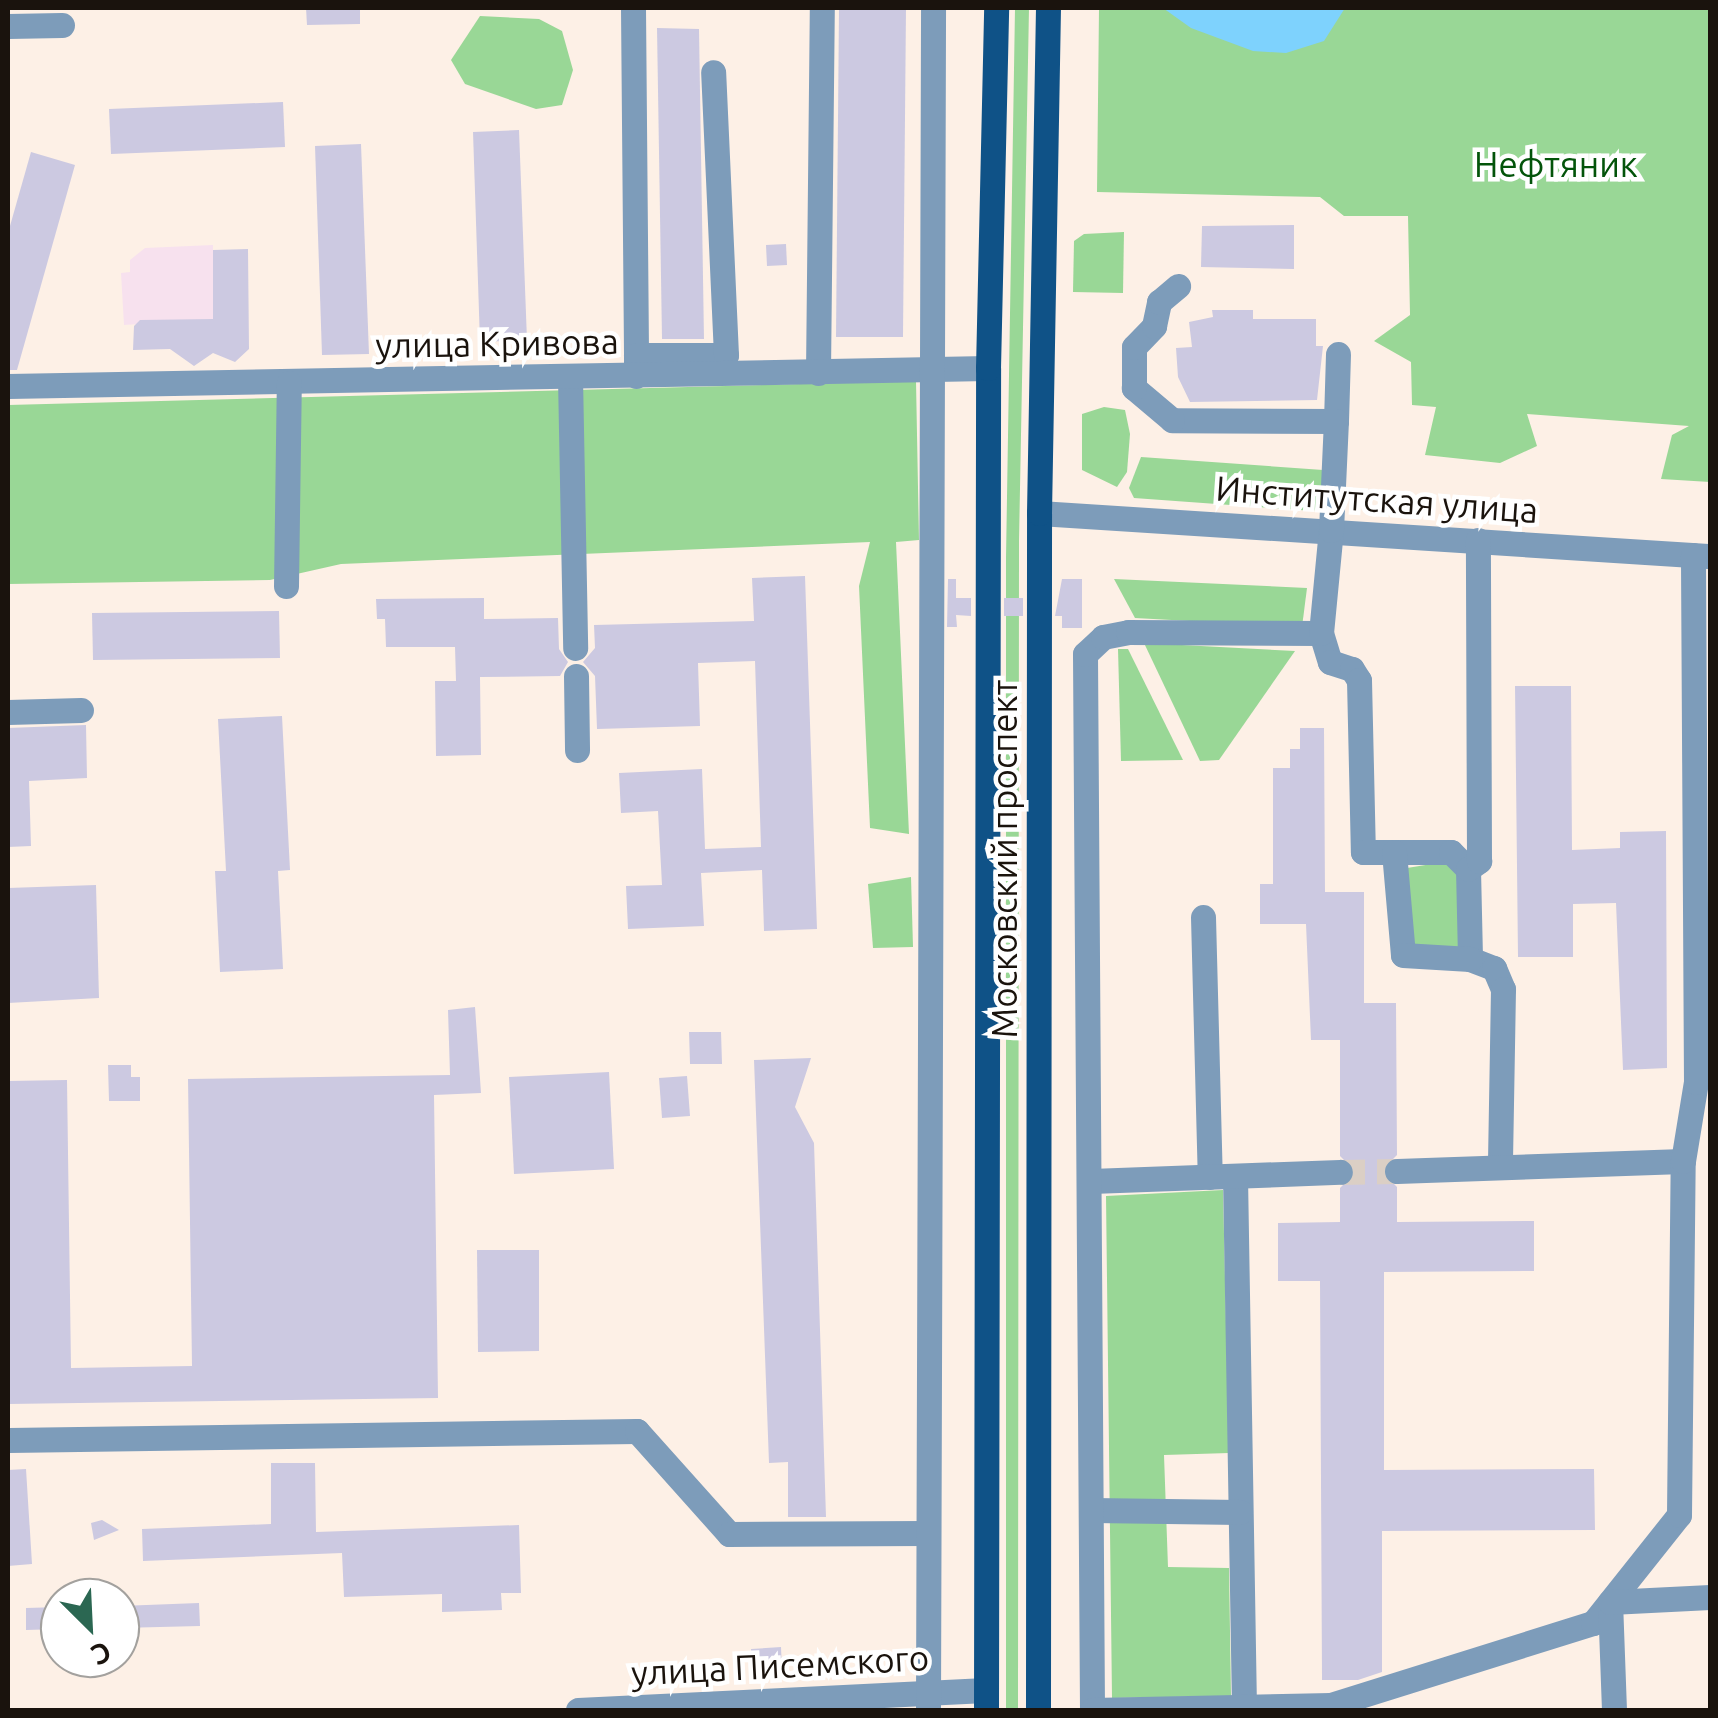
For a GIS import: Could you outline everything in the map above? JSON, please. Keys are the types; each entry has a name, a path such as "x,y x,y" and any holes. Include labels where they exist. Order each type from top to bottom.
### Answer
{"main road":[{"name":"Московский проспект","path":"986,1700 988,368 996,8"},
{"name":"Московский проспект","path":"1038,1710 1039,513 1048,8"}],"street":[{"path":"633,8 636,366 726,354 713,72"},
{"path":"818,373 822,8"},
{"path":"928,1702 926,1533 933,1134 928,371 933,8"},
{"path":"8,26 62,25"},
{"path":"1178,286 1159,302 1154,326 1134,347 1134,388 1172,420 1336,421"},
{"path":"1338,354 1332,530 1321,632 1330,662 1352,669 1359,680 1363,852 1451,852 1468,868 1470,959"},
{"name":"улица Кривова","path":"8,386 570,377 636,366 818,373 988,368"},
{"path":"570,377 575,648"},
{"path":"286,586 288,382"},
{"name":"Институтская улица","path":"1039,513 1702,556"},
{"path":"1468,868 1478,861 1478,540"},
{"path":"1321,632 1307,638 1128,632 1104,637 1085,654 1092,1710 1365,1703 1594,1623 1680,1515 1684,1161 1703,1082 1702,556"},
{"path":"576,676 577,750"},
{"path":"8,712 81,710"},
{"path":"1394,852 1404,955 1470,959 1494,968 1503,989 1500,1166"},
{"path":"1203,917 1240,1512 1244,1709"},
{"path":"1397,1172 1684,1161"},
{"path":"1091,1180 1340,1172"},
{"path":"8,1440 637,1431 729,1534 926,1533"},
{"path":"1092,1510 1240,1512"},
{"path":"1610,1602 1710,1597"},
{"path":"1610,1602 1614,1710"},
{"name":"улица Писемского","path":"578,1710 986,1700"}],"shaded area":[{"path":"213,245 213,319 124,325 121,273 130,272 130,260 145,248"}],"green space":[{"path":"1015,8 1029,8 1019,542 1018,1710 1006,1710 1006,558"},
{"name":"Нефтяник","path":"1099,8 1710,8 1710,482 1661,479 1672,435 1689,426 1527,414 1537,446 1500,463 1425,455 1436,407 1412,405 1411,362 1374,341 1410,315 1408,216 1344,216 1320,197 1097,192"},
{"path":"480,16 539,19 562,31 573,70 562,105 536,109 465,84 451,60"},
{"path":"1124,232 1123,293 1073,292 1074,241 1084,234"},
{"path":"916,381 919,540 896,542 909,834 870,828 859,586 870,542 341,564 270,580 8,584 8,405"},
{"path":"1104,407 1125,410 1130,434 1127,472 1117,487 1082,470 1082,414"},
{"path":"1141,457 1323,470 1324,491 1314,511 1134,498 1129,488"},
{"path":"1114,579 1307,588 1302,627 1135,618"},
{"path":"1144,643 1295,651 1219,760 1200,761"},
{"path":"1118,649 1128,649 1183,760 1121,761"},
{"path":"1450,861 1457,866 1461,948 1414,945 1407,868"},
{"path":"911,877 913,947 873,948 868,884"},
{"path":"1223,1190 1229,1453 1164,1455 1168,1567 1229,1568 1231,1696 1112,1698 1106,1196"}],"water":[{"path":"1163,8 1345,8 1324,41 1286,53 1253,51 1191,28"}],"building":[{"path":"306,8 360,8 360,24 307,25"},
{"path":"839,8 906,8 903,337 836,337"},
{"path":"657,28 699,29 704,339 662,339"},
{"path":"283,102 285,147 111,154 109,109"},
{"path":"519,130 527,340 480,342 473,132"},
{"path":"361,144 369,354 322,355 315,146"},
{"path":"31,152 75,165 17,370 8,370 8,233"},
{"path":"1294,225 1294,269 1201,267 1202,226"},
{"path":"786,244 787,265 767,266 766,245"},
{"path":"248,249 249,349 235,362 213,353 194,366 170,349 133,350 134,326 140,320 213,319 213,250"},
{"path":"1212,310 1253,310 1253,319 1316,319 1316,346 1323,346 1317,400 1190,402 1178,377 1176,348 1192,347 1189,322 1213,317"},
{"path":"805,576 817,929 764,931 762,870 701,873 704,926 628,929 626,886 662,885 658,811 621,813 619,773 702,769 705,849 761,847 755,661 698,663 700,726 597,729 595,676 583,662 595,648 594,625 754,621 752,578"},
{"path":"948,579 956,579 956,598 971,598 971,616 956,615 957,627 947,627"},
{"path":"1062,579 1082,579 1082,628 1062,628 1062,616 1055,616"},
{"path":"484,598 484,619 558,618 559,649 568,662 560,676 480,677 481,755 436,756 435,681 456,681 455,647 386,647 385,619 377,619 376,599"},
{"path":"1004,598 1023,598 1023,616 1004,616"},
{"path":"279,611 280,658 93,660 92,613"},
{"path":"1515,686 1571,686 1572,850 1620,848 1620,832 1666,831 1667,1068 1623,1070 1616,903 1573,904 1573,957 1518,957"},
{"path":"282,716 290,870 278,871 283,969 220,972 215,871 226,871 218,719"},
{"path":"86,725 87,778 29,781 31,846 8,847 8,728"},
{"path":"1300,728 1324,728 1325,892 1364,892 1364,1003 1396,1003 1397,1155 1381,1171 1397,1187 1397,1222 1534,1221 1534,1271 1384,1272 1384,1470 1594,1469 1595,1530 1382,1531 1382,1672 1358,1680 1322,1680 1320,1281 1278,1281 1278,1223 1340,1222 1340,1188 1356,1172 1340,1156 1340,1040 1311,1040 1306,924 1260,924 1260,884 1273,884 1273,768 1290,768 1290,749 1300,749"},
{"path":"96,885 99,998 8,1003 8,888"},
{"path":"475,1007 481,1093 434,1095 438,1398 8,1404 8,1081 67,1080 71,1368 192,1366 188,1079 450,1075 448,1010"},
{"path":"689,1032 721,1032 722,1064 690,1064"},
{"path":"811,1058 795,1107 814,1143 826,1517 788,1517 788,1462 769,1463 754,1060"},
{"path":"108,1065 131,1065 131,1077 140,1077 140,1101 109,1101"},
{"path":"609,1072 614,1169 514,1174 509,1077"},
{"path":"687,1076 690,1116 662,1118 659,1078"},
{"path":"477,1250 539,1250 539,1351 478,1352"},
{"path":"271,1463 315,1463 316,1532 519,1525 521,1593 501,1593 502,1610 442,1612 442,1594 344,1597 342,1553 143,1561 142,1529 271,1524"},
{"path":"26,1469 32,1564 8,1566 8,1470"},
{"path":"102,1520 119,1530 94,1540 91,1523"},
{"path":"199,1603 200,1626 140,1628 140,1605"},
{"path":"26,1608 40,1608 40,1630 26,1630"},
{"path":"781,1647 782,1670 753,1672 751,1649"}],"tunnel":[{"path":"1340,1172 1397,1171"}]}
